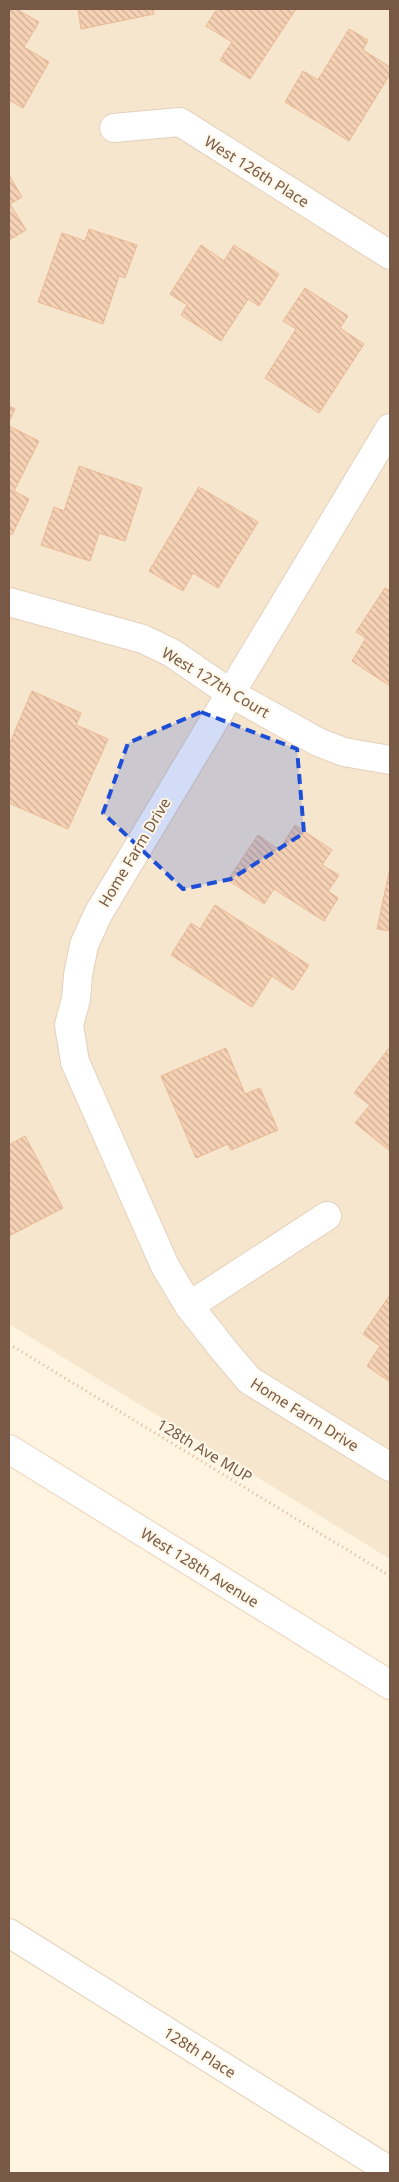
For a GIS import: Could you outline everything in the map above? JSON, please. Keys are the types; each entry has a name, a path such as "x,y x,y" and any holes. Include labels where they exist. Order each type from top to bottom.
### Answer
{"street":[{"name":"West 126th Place","path":"114,128 180,122 390,255"},
{"name":"Home Farm Drive","path":"390,428 98,914 84,945 78,975 76,999 68,1025 75,1062 165,1266 189,1306 250,1380 390,1467"},
{"name":"West 127th Court","path":"9,602 143,639 172,653 230,692 318,742 344,752 390,760"},
{"path":"189,1306 327,1216"},
{"name":"West 128th Avenue","path":"9,1449 390,1685"},
{"name":"128th Place","path":"9,1933 390,2171"}],"path":[{"name":"128th Ave MUP","path":"9,1344 390,1576"}],"highlighted area":[{"path":"201,712 297,749 304,833 231,879 183,889 103,813 128,743"}],"shaded area":[{"path":"9,9 390,9 390,1559 9,1324"}],"building":[{"path":"9,9 16,9 39,22 24,47 49,62 23,108 9,100"},
{"path":"78,9 153,9 154,14 81,29"},
{"path":"217,9 296,9 250,79 220,60 232,42 206,26"},
{"path":"349,29 368,40 363,50 390,67 390,74 349,141 285,102 303,71 318,80"},
{"path":"9,175 22,197 10,204 26,230 9,240"},
{"path":"89,229 137,245 125,278 119,276 103,324 38,302 62,233 85,241"},
{"path":"201,245 224,261 234,245 279,274 259,306 248,299 221,341 181,315 187,305 170,294"},
{"path":"305,288 348,316 340,328 364,344 319,413 265,378 296,329 283,321"},
{"path":"9,406 15,409 9,422"},
{"path":"9,426 39,441 14,491 29,499 12,535 9,533"},
{"path":"79,466 142,488 125,541 99,533 90,561 41,545 54,507 64,511"},
{"path":"199,487 258,522 218,588 193,573 183,591 149,571"},
{"path":"385,588 390,591 390,686 352,661 366,638 356,632"},
{"path":"32,691 81,713 76,725 108,739 68,829 9,803 9,745"},
{"path":"295,825 332,850 322,865 339,875 328,891 338,898 324,921 274,889 264,904 228,880 258,835 279,850"},
{"path":"390,868 390,931 377,929"},
{"path":"215,905 309,965 293,990 272,976 252,1007 171,955 191,923 200,929"},
{"path":"390,1047 390,1151 355,1123 370,1105 354,1093"},
{"path":"226,1048 245,1094 260,1088 278,1130 231,1150 228,1144 196,1158 161,1076"},
{"path":"25,1136 63,1208 9,1236 9,1145"},
{"path":"390,1295 390,1382 367,1366 380,1346 363,1334"}]}
